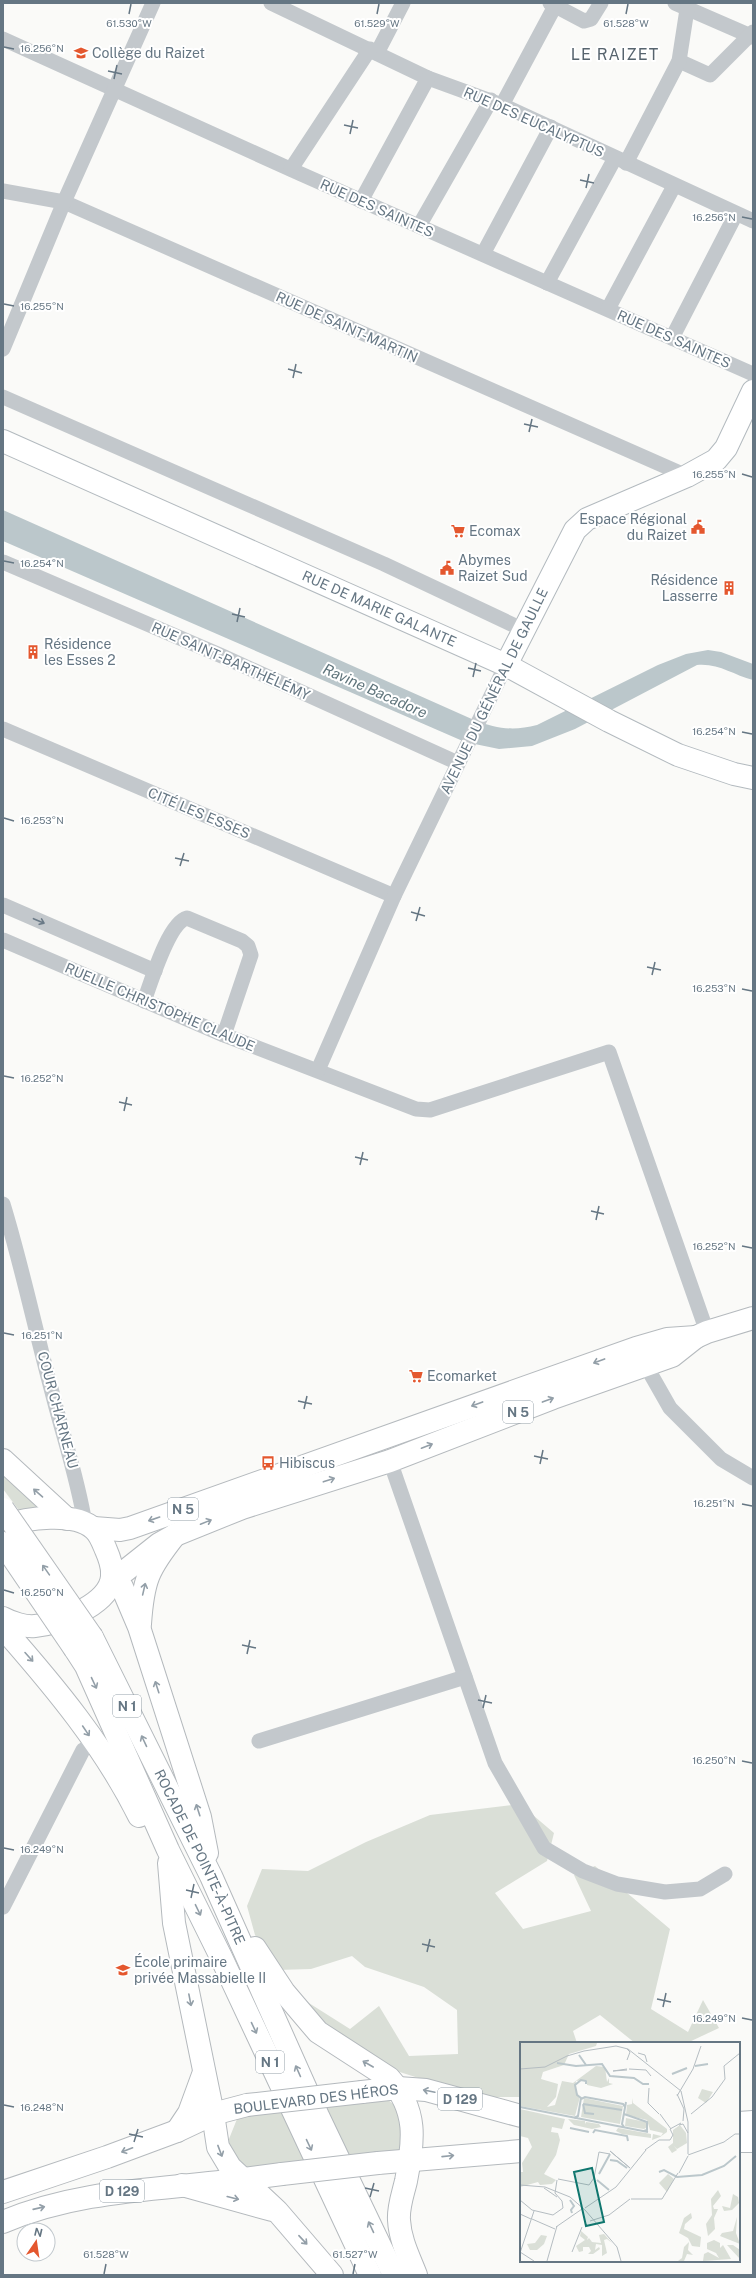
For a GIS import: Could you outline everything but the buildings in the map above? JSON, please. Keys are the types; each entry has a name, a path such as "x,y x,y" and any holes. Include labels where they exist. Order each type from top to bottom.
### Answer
{"main road":[{"name":"AVENUE DU GÉNÉRAL DE GAULLE","path":"506,664 571,536 580,525 612,507 687,476 716,460 724,451 753,391"},
{"name":"RUE DE MARIE GALANTE","path":"3,441 506,664 609,721 678,755 734,774 753,778"},
{"name":"N 5","path":"112,1578 125,1571 159,1544 176,1535 242,1508 390,1461 475,1427 641,1356 667,1339 701,1335 753,1318"},
{"name":"N 5","path":"82,1524 120,1530 130,1528 641,1356"},
{"path":"3,1460 82,1524 108,1553 112,1578 122,1587 139,1627 200,1817 211,1876"},
{"name":"N 1","path":"3,1509 84,1643"},
{"path":"3,1526 28,1519 82,1524"},
{"path":"139,1627 144,1588 149,1574 155,1560 176,1535"},
{"name":"N 1","path":"3,1543 84,1643"},
{"path":"3,1618 28,1626 61,1620 97,1602 112,1578"},
{"path":"3,1628 64,1699 128,1794 171,1888"},
{"name":"ROCADE DE POINTE-À-PITRE","path":"84,1643 86,1666 152,1816 224,1963 370,2275"},
{"name":"ROCADE DE POINTE-À-PITRE","path":"84,1643 211,1876 318,2116 394,2275"},
{"path":"128,1794 152,1816"},
{"path":"206,1848 239,1925"},
{"path":"168,1850 174,1924 213,2114 218,2147 222,2158 277,2211 332,2275"},
{"path":"222,1899 284,1992 318,2032 339,2047 379,2071 398,2088 408,2105 411,2117 412,2135 399,2218 400,2236 416,2275"},
{"path":"177,2131 189,2113 204,2071"},
{"name":"BOULEVARD DES HÉROS","path":"3,2192 177,2131 213,2114 247,2105 398,2088 426,2090 520,2116"},
{"path":"740,2123 753,2122"},
{"path":"740,2142 753,2140"},
{"path":"244,2179 409,2159 520,2151"},
{"name":"D 129","path":"3,2222 30,2210 92,2196 244,2179"},
{"path":"182,2185 250,2202 277,2211"}],"street":[{"path":"3,349 64,202 153,3"},
{"name":"RUE DES EUCALYPTUS","path":"271,3 428,78 496,102 674,186 753,221"},
{"path":"292,169 373,51 403,3"},
{"path":"419,226 496,102 552,4 584,21 588,21 592,19 601,3"},
{"path":"548,283 679,61 683,4 752,35 710,75 679,61"},
{"name":"RUE DES SAINTES","path":"3,39 361,201 753,374"},
{"path":"361,201 428,78"},
{"path":"482,254 551,127"},
{"path":"608,310 674,186"},
{"name":"RUE DE SAINT-MARTIN","path":"3,191 64,202 687,476"},
{"path":"672,338 736,214"},
{"path":"3,397 384,564 524,630"},
{"name":"RUE SAINT-BARTHÉLÉMY","path":"3,562 460,758"},
{"name":"AVENUE DU GÉNÉRAL DE GAULLE","path":"318,1070 394,896 506,664"},
{"name":"CITÉ LES ESSES","path":"3,729 394,896"},
{"path":"3,905 155,971"},
{"path":"144,1001 171,932 182,919 187,918 242,941 248,946 251,955 224,1035"},
{"name":"RUELLE CHRISTOPHE CLAUDE","path":"3,940 224,1035 416,1109 430,1110 609,1052 701,1335"},
{"name":"COUR CHARNEAU","path":"3,1204 21,1263 51,1391 80,1493 82,1524"},
{"path":"641,1356 670,1408 721,1459 753,1478"},
{"path":"390,1461 495,1763 544,1848 583,1871 617,1884 665,1892 700,1889 725,1874"},
{"path":"259,1741 465,1677"},
{"path":"3,1908 83,1750"}],"shaded area":[{"path":"3,1464 49,1508 21,1513 3,1489"},
{"path":"520,1804 554,1833 547,1861 495,1893 523,1929 591,1911 574,1875 595,1866 670,1929 651,2009 688,2032 703,2000 719,2028 689,2042 634,2042 600,2015 573,2031 577,2042 520,2042 520,2097 478,2097 384,2067 327,2037 293,1993 350,2029 379,2006 409,2056 458,2054 457,2010 424,1987 365,1967 352,1956 311,1969 277,1970 255,1935 247,1906 262,1869 308,1871 366,1842 430,1815"},
{"path":"372,2100 388,2100 397,2107 406,2142 397,2152 346,2158 324,2106"},
{"path":"285,2110 309,2162 249,2168 236,2160 229,2150 229,2139 237,2119 250,2113"}],"water":[{"name":"Ravine Bacadore","path":"3,510 474,720 498,727 521,728 537,725 658,665 686,654 708,650 721,652 753,664 753,680 712,666 697,665 575,729 532,746 499,749 465,742 3,541"}],"place":[{"name":"Collège du Raizet","path":"81,53"},
{"name":"Espace Régional du Raizet","path":"698,527"},
{"name":"Ecomax","path":"458,531"},
{"name":"Abymes Raizet Sud","path":"447,568"},
{"name":"Résidence Lasserre","path":"729,588"},
{"name":"Résidence les Esses 2","path":"33,652"},
{"name":"Ecomarket","path":"416,1376"},
{"name":"Hibiscus","path":"268,1463"},
{"name":"École primaire privée Massabielle II","path":"123,1970"}],"district":[{"name":"LE RAIZET","path":"615,54"}]}
